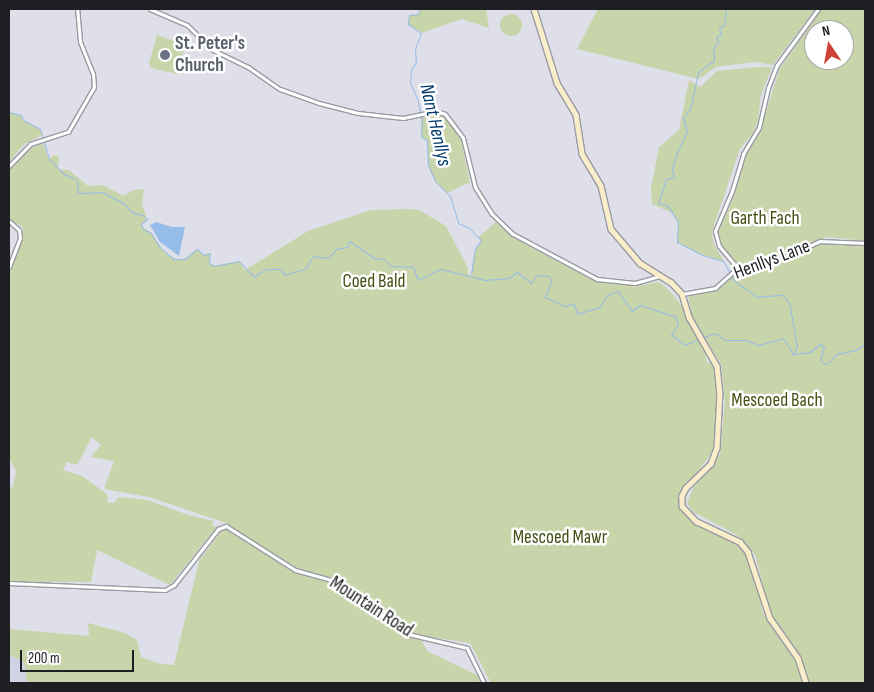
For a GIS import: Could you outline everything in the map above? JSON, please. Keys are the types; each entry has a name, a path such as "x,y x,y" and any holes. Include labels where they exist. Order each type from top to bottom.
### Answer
{"street":[{"path":"9,166 25,147 73,127 94,87 93,74 80,41 77,9"},
{"path":"150,9 194,30 213,50 248,67 280,89 358,113 414,116 441,112 451,119 465,143 475,187 492,214 513,234 597,279 635,283 660,276"},
{"path":"534,9 557,83 576,115 582,154 601,186 608,222 622,245 653,273 660,276 682,294 701,338 717,366 719,379 717,448 711,464 686,488 682,496 682,506 696,521 740,542 748,552 770,618 798,658 806,683"},
{"path":"734,271 735,265 719,246 714,231 727,206 743,154 759,127 768,88 777,66 818,9"},
{"path":"9,221 20,234 9,267"},
{"name":"Henllys Lane","path":"682,294 715,288 734,271 792,254 820,241 865,243"},
{"name":"Mountain Road","path":"9,583 165,590 174,585 218,529 226,526 288,567 335,581 408,634 467,648 484,683"}],"shaded area":[{"path":"9,655 24,662 27,683 9,683"}],"green space":[{"path":"420,9 486,9 489,28 462,19 421,33 408,24 409,15 418,14"},
{"path":"598,9 815,9 807,20 804,20 804,24 773,65 755,62 716,67 699,79 577,49"},
{"name":"Garth Fach","path":"822,9 865,9 865,241 827,237 793,252 737,268 721,246 717,231 733,199 743,158 762,125 779,70 804,35 804,70 854,70 854,20 814,20"},
{"path":"511,14 521,21 522,25 515,35 511,36 501,29 500,25 507,15"},
{"path":"157,35 185,45 177,74 151,68 149,63"},
{"path":"772,67 761,95 758,120 754,132 740,149 712,231 714,245 729,269 723,261 702,255 677,242 678,222 672,213 652,204 651,188 659,147 679,130 689,80 700,87 717,71"},
{"path":"9,112 21,115 23,120 40,129 43,135 24,144 9,162"},
{"path":"438,113 445,115 460,136 470,182 447,193 435,181 428,165 427,141 421,136 421,117"},
{"path":"43,143 49,159 54,155 59,157 58,170 69,170 88,186 103,185 123,196 134,190 144,189 142,204 147,219 141,226 151,233 164,252 177,260 184,259 197,249 204,255 210,253 209,262 214,266 239,261 245,270 308,231 371,210 407,209 419,210 446,226 468,268 468,274 471,275 475,249 481,243 479,237 496,222 532,248 595,281 638,286 658,282 666,287 679,302 706,352 706,361 715,365 718,399 713,451 682,493 681,508 687,517 734,542 748,556 755,570 762,611 798,666 803,683 491,683 470,643 416,635 357,598 337,580 296,569 226,523 149,497 104,489 114,461 91,457 101,445 92,437 77,465 67,462 63,470 82,476 107,494 108,503 114,503 119,497 148,500 188,515 214,521 212,525 215,527 219,524 170,585 97,550 91,582 9,582 9,488 13,487 16,471 9,458 9,271 23,227 9,219 9,170 26,151"},
{"name":"Mescoed Bach","path":"824,242 865,245 865,683 809,683 799,655 771,615 755,555 737,535 693,512 687,503 695,484 720,454 725,401 721,364 692,316 688,296 718,290 732,275 761,263 785,259"},
{"path":"224,528 291,571 333,581 356,601 406,635 422,641 427,651 481,677 484,683 27,683 24,662 9,655 9,629 89,636 88,623 125,633 137,640 141,657 160,664 174,665 199,561"}],"water":[{"path":"156,222 172,227 185,227 179,256 160,242 150,225"}],"waterway":[{"name":"Nant Henllys","path":"420,9 418,14 409,15 408,24 421,33 415,49 416,62 411,70 410,83 417,98 422,119 421,136 427,141 428,165 435,181 450,196 458,223 469,228 481,240 475,249 471,274"},
{"path":"726,9 724,25 719,28 721,35 716,37 718,42 713,48 714,60 698,72 690,109 683,118 687,131 677,152 672,170 674,177 666,179 658,203 668,206 678,222 677,242 702,255 723,261 730,273"},
{"path":"9,112 21,115 23,120 40,129 49,159 64,174 77,180 78,193 102,192 123,203 133,213 143,215 147,219 141,224 143,229 151,233 159,246 173,259 185,259 197,249 204,255 210,253 209,263 214,266 239,261 254,277 266,269 280,269 285,275 305,269 313,256 328,258 336,249 347,247 349,241 374,258 384,259 390,266 413,267 418,280 440,269 485,280 509,278 517,272 531,283 537,275 549,276 551,281 545,297 564,306 574,304 577,314 600,307 607,295 618,291 632,311 640,305 676,317 678,324 671,334 684,345 700,339"},
{"path":"732,276 733,280 757,297 782,295 789,302 797,346 794,354"},
{"path":"704,337 715,333 725,340 745,340 759,345 783,338 794,355"},
{"path":"795,354 810,352 820,344 824,347 820,360 824,364 830,362 836,354 856,350 865,344"}],"place":[{"name":"St. Peter's Church","path":"165,55"}],"park label":[{"name":"Coed Bald","path":"374,282"},
{"name":"Mescoed Mawr","path":"560,538"}]}
